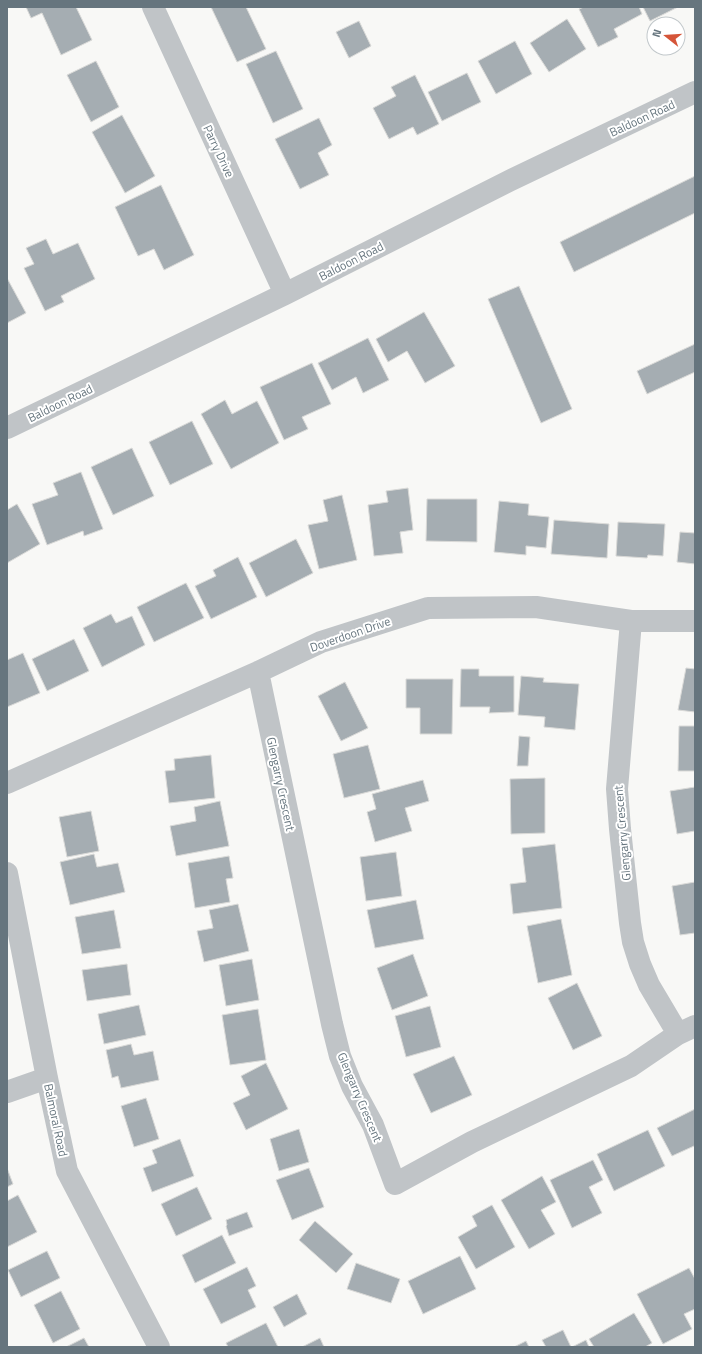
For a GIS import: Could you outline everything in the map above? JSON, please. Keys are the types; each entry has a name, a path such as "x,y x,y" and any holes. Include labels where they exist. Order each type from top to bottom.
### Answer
{"street":[{"name":"Parry Drive","path":"153,7 286,294"},
{"name":"Baldoon Road","path":"7,428 286,294 509,180 695,92"},
{"name":"Doverdoon Drive","path":"7,783 258,672 321,642 428,608 536,607 631,621 695,621"},
{"name":"Glengarry Crescent","path":"258,672 340,1056 352,1086 373,1125 395,1184 472,1142 631,1066 686,1030 650,985 640,964 633,942 628,907 617,789 631,621"},
{"name":"Balmoral Road","path":"7,873 47,1078 67,1171 159,1347"},
{"path":"7,1092 47,1078"}],"building":[{"path":"26,7 76,7 92,40 61,55 42,13 31,18"},
{"path":"211,7 246,7 266,49 237,62"},
{"path":"584,7 639,7 642,14 614,29 618,37 598,47 579,9"},
{"path":"643,7 678,7 660,16 648,16"},
{"path":"567,19 586,49 549,72 530,43"},
{"path":"359,21 371,46 349,58 336,32"},
{"path":"515,41 532,74 496,94 478,61"},
{"path":"276,51 303,109 273,123 246,64"},
{"path":"96,61 119,107 91,122 67,75"},
{"path":"467,73 481,102 442,121 428,92"},
{"path":"415,75 439,124 417,135 413,127 389,139 373,108 396,96 391,87"},
{"path":"122,115 155,176 125,193 92,132"},
{"path":"319,118 332,145 318,153 329,175 300,189 275,139"},
{"path":"695,176 695,213 574,272 560,242"},
{"path":"161,185 194,255 164,270 154,249 138,256 115,207"},
{"path":"46,239 53,254 78,243 95,279 61,296 64,302 45,311 24,268 34,264 26,248"},
{"path":"7,278 26,313 7,323"},
{"path":"519,286 572,409 541,423 488,299"},
{"path":"424,312 455,366 425,383 407,351 388,362 376,339"},
{"path":"368,338 389,380 363,393 356,377 332,390 318,363"},
{"path":"695,344 695,372 647,394 637,371"},
{"path":"312,363 331,404 302,417 308,429 284,440 260,387"},
{"path":"225,400 232,414 257,401 279,443 231,469 201,414"},
{"path":"192,421 213,464 170,485 149,442"},
{"path":"132,448 154,496 113,515 91,467"},
{"path":"81,472 103,529 84,536 83,531 47,545 32,504 58,495 53,483"},
{"path":"408,488 413,530 400,532 403,553 374,556 368,505 388,502 386,491"},
{"path":"342,495 357,560 319,569 308,525 328,521 323,500"},
{"path":"427,499 477,499 477,542 426,541"},
{"path":"499,501 529,504 528,515 549,517 546,548 526,546 526,555 494,552"},
{"path":"17,504 40,544 7,563 7,510"},
{"path":"554,520 609,524 607,558 551,554"},
{"path":"618,522 665,524 663,556 648,555 647,558 616,556"},
{"path":"680,532 695,533 695,564 677,562"},
{"path":"296,539 313,573 266,597 249,563"},
{"path":"238,557 257,597 211,619 195,586 216,576 213,570"},
{"path":"186,583 204,618 154,642 137,607"},
{"path":"111,614 116,623 132,616 145,645 102,667 83,628"},
{"path":"74,639 89,671 47,691 32,659"},
{"path":"23,653 40,693 7,707 7,660"},
{"path":"686,668 695,669 695,712 678,710"},
{"path":"461,669 479,669 479,676 514,676 514,712 489,713 490,707 460,707"},
{"path":"521,676 544,678 543,682 579,684 575,730 544,727 545,717 518,715"},
{"path":"406,679 453,679 452,734 420,734 420,708 406,708"},
{"path":"345,682 368,728 341,741 318,696"},
{"path":"679,726 695,726 695,771 678,771"},
{"path":"519,736 530,737 528,766 517,766"},
{"path":"368,745 380,789 344,798 333,754"},
{"path":"211,755 215,798 169,803 165,771 175,770 174,759"},
{"path":"545,778 545,833 511,834 510,779"},
{"path":"423,780 429,801 405,808 412,831 375,842 367,812 376,809 372,794"},
{"path":"695,787 695,831 677,834 670,791"},
{"path":"220,801 229,846 176,856 170,826 196,821 194,807"},
{"path":"91,811 99,851 67,857 59,817"},
{"path":"555,844 562,908 513,914 510,884 526,882 522,848"},
{"path":"396,852 402,896 366,901 360,857"},
{"path":"94,854 97,867 118,863 125,892 70,905 60,862"},
{"path":"229,856 233,878 226,879 230,902 195,908 188,863"},
{"path":"695,882 695,933 680,935 672,886"},
{"path":"416,900 424,939 375,948 367,910"},
{"path":"238,904 249,951 204,962 197,931 213,928 209,910"},
{"path":"114,910 121,948 82,954 75,917"},
{"path":"561,919 572,975 538,983 527,926"},
{"path":"413,954 428,996 392,1010 377,968"},
{"path":"252,959 259,1000 226,1006 219,965"},
{"path":"127,964 131,995 87,1001 82,970"},
{"path":"577,983 602,1036 573,1050 548,998"},
{"path":"139,1005 146,1035 104,1044 98,1014"},
{"path":"430,1006 441,1047 406,1057 395,1016"},
{"path":"258,1009 266,1060 230,1065 222,1015"},
{"path":"131,1044 134,1055 153,1051 159,1080 121,1088 118,1076 112,1078 106,1050"},
{"path":"454,1056 472,1095 431,1113 413,1074"},
{"path":"266,1063 288,1109 246,1130 233,1103 250,1095 241,1076"},
{"path":"146,1098 159,1139 134,1147 121,1106"},
{"path":"695,1109 695,1149 694,1146 672,1156 657,1128"},
{"path":"299,1129 309,1162 279,1171 270,1139"},
{"path":"648,1130 665,1166 614,1191 597,1154"},
{"path":"180,1139 194,1176 152,1192 143,1168 157,1163 152,1150"},
{"path":"593,1160 603,1180 589,1187 602,1213 572,1228 550,1180"},
{"path":"7,1168 13,1184 7,1187"},
{"path":"309,1168 324,1207 292,1220 276,1180"},
{"path":"542,1176 556,1202 541,1210 555,1234 529,1249 501,1200"},
{"path":"197,1187 212,1219 176,1236 161,1204"},
{"path":"18,1195 37,1232 7,1247 7,1201"},
{"path":"492,1205 515,1247 476,1269 458,1237 477,1226 472,1216"},
{"path":"247,1212 253,1227 229,1236 226,1220"},
{"path":"315,1221 353,1254 336,1273 299,1240"},
{"path":"222,1235 236,1263 195,1283 182,1255"},
{"path":"47,1251 60,1278 21,1297 8,1270"},
{"path":"460,1256 476,1289 423,1314 408,1281"},
{"path":"356,1263 400,1279 391,1303 347,1289"},
{"path":"247,1267 256,1286 248,1290 256,1307 221,1324 203,1289"},
{"path":"689,1268 695,1279 695,1309 684,1314 692,1329 663,1344 637,1294"},
{"path":"61,1291 80,1329 53,1343 34,1305"},
{"path":"297,1294 307,1314 284,1327 273,1307"},
{"path":"634,1313 652,1343 645,1347 594,1347 589,1339"},
{"path":"266,1323 278,1347 228,1347 226,1343"},
{"path":"563,1330 571,1347 546,1347 542,1340"},
{"path":"84,1338 89,1347 66,1347"},
{"path":"320,1338 324,1347 302,1347"},
{"path":"586,1340 589,1347 572,1347"},
{"path":"526,1341 529,1347 514,1347"}]}
